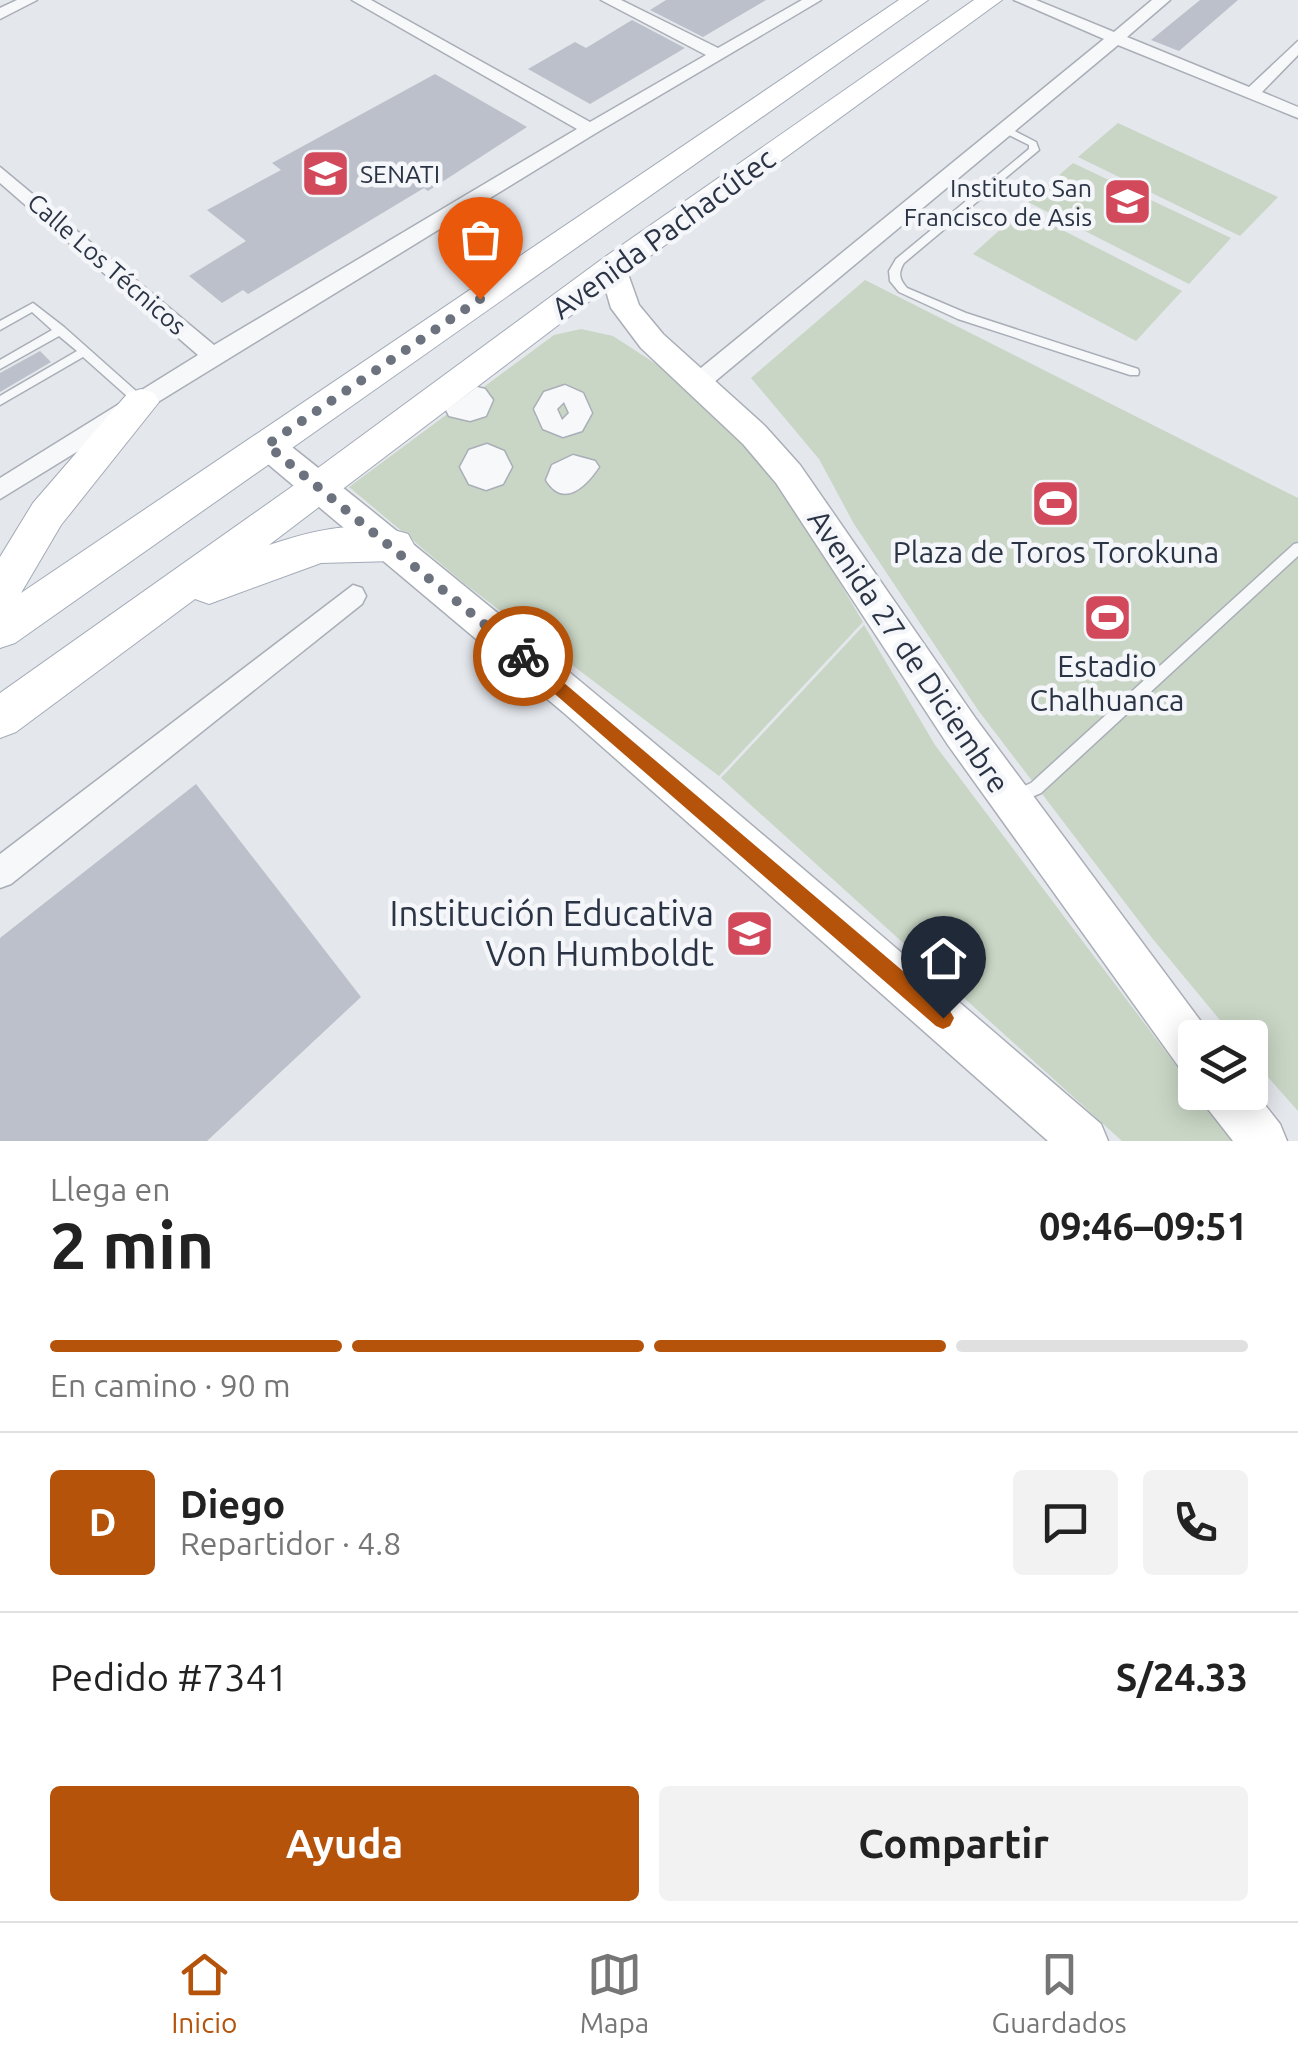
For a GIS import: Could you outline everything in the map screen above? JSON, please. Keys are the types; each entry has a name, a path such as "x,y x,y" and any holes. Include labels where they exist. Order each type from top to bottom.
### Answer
{"main road":[{"name":"Avenida Pachacútec","path":"0,630 916,0"},
{"name":"Avenida Pachacútec","path":"0,718 320,486 613,266 990,0"},
{"path":"877,26 911,29 922,37 926,48"},
{"path":"0,592 47,514 140,402"},
{"path":"108,640 210,586 313,546 357,539 394,545"}],"street":[{"path":"0,14 29,0"},
{"path":"360,0 590,128"},
{"path":"609,0 720,56"},
{"path":"0,490 590,128 813,0"},
{"path":"1022,0 1298,113"},
{"path":"699,382 1162,0"},
{"path":"1251,94 1298,46"},
{"name":"Calle Los Técnicos","path":"0,173 213,356"},
{"name":"Avenida 27 de Diciembre","path":"613,266 625,308 652,341 699,382 788,474 1011,800 1178,1028"},
{"path":"267,445 394,545 1084,1141"},
{"path":"0,873 353,596"},
{"path":"1240,1110 1263,1141"}],"lane":[{"path":"1004,129 1024,137 1034,144 1034,150 900,261 894,271 895,281 903,290 962,316 1134,372"},
{"path":"0,326 33,307 140,402"},
{"path":"0,365 60,330"},
{"path":"0,401 84,352"},
{"path":"1011,800 1036,788 1298,548"}],"green space":[{"path":"1118,123 1278,197 1240,236 1078,157"},
{"path":"1073,163 1231,238 1189,284 1028,202"},
{"path":"1022,210 1182,291 1136,341 973,254"},
{"name":"Estadio Chalhuanca","path":"865,280 1298,498 1298,1111 1268,1077 1268,1020 1220,1020 1152,938 978,710 854,524 819,459 751,378"},
{"path":"581,329 613,336 696,390 788,496 863,622 719,776 465,584 349,487 554,335"},
{"path":"864,625 935,745 1178,1068 1178,1110 1210,1110 1233,1141 1122,1141 721,778"}],"building":[{"path":"666,0 766,0 703,37 650,10"},
{"path":"1200,0 1238,0 1179,51 1151,40"},
{"path":"632,20 685,48 590,104 528,69 575,42 586,48"},
{"name":"SENATI","path":"435,74 527,127 428,191 424,188 248,294 243,290 222,303 189,276 246,241 207,210 281,170 272,163"},
{"path":"40,351 51,362 0,392 0,373"},
{"path":"196,784 361,997 207,1141 0,1141 0,938"}],"way so far":[{"path":"480,299 267,445 394,545 523,656"}],"place":[{"name":"SENATI","path":"325,174"},
{"name":"Instituto San Francisco de Asis","path":"1127,202"},
{"name":"Plaza de Toros Torokuna","path":"1056,503"},
{"name":"Estadio Chalhuanca","path":"1107,617"},
{"name":"Institución Educativa Von Humboldt","path":"749,933"}],"route":[{"path":"523,656 943,1018"}]}
